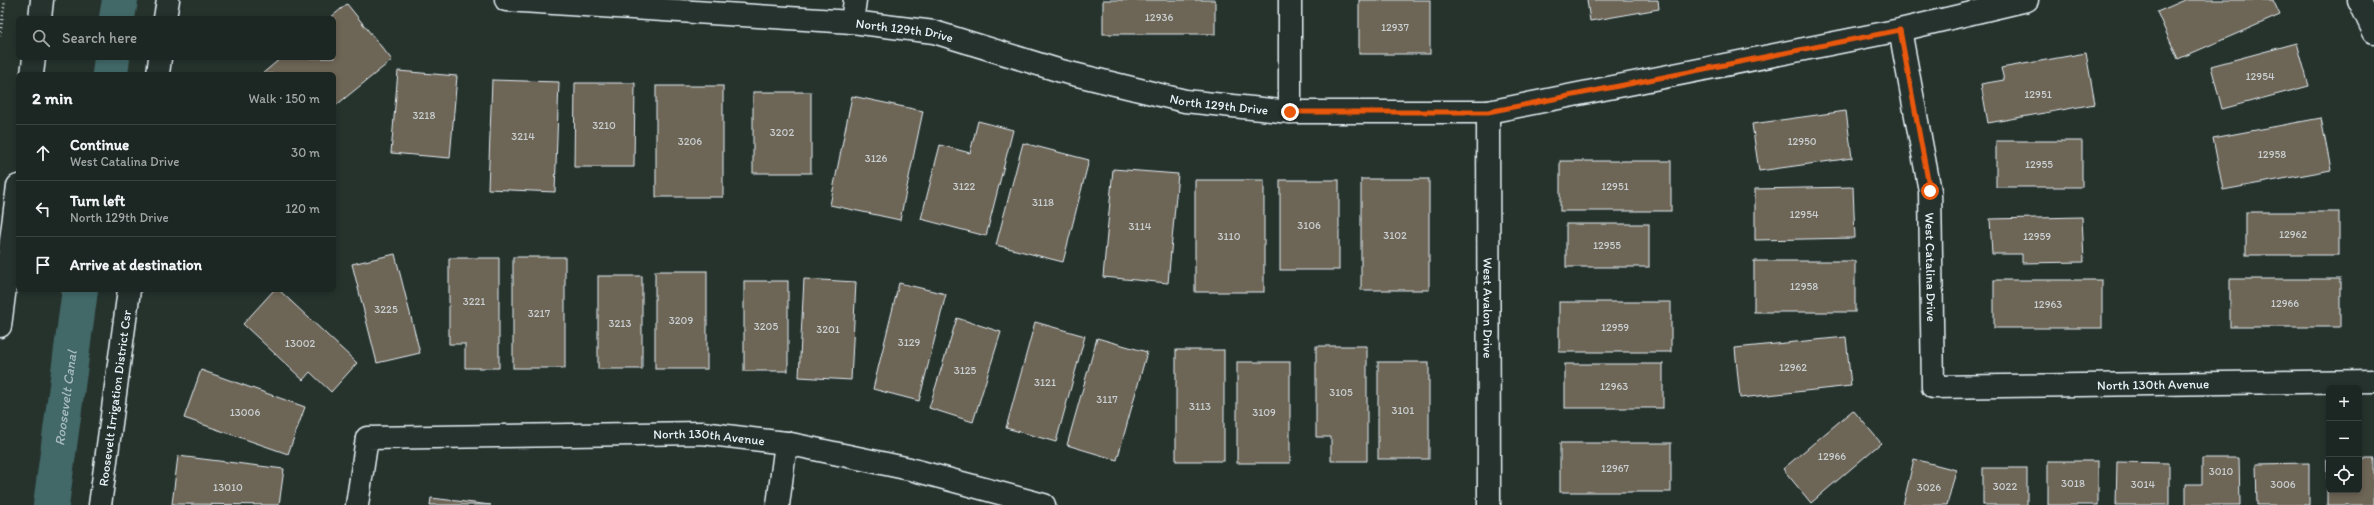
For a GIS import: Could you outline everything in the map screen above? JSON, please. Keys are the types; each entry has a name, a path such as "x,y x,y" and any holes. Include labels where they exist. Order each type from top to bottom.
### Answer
{"street":[{"path":"40,16 42,0"},
{"path":"166,16 168,0"},
{"name":"North 129th Drive","path":"506,0 852,22 934,32 1061,71 1185,101 1290,112 1488,112 1900,30 2027,0"},
{"path":"852,22 855,0"},
{"path":"1290,0 1290,112"},
{"path":"2359,0 2374,32"},
{"name":"West Catalina Drive","path":"1900,30 1930,191 1933,387"},
{"path":"32,72 34,60"},
{"path":"158,72 160,60"},
{"name":"West Avalon Drive","path":"1488,112 1489,505"},
{"path":"0,326 16,202"},
{"name":"Roosevelt Irrigation District Csr","path":"100,505 129,292"},
{"name":"North 130th Avenue","path":"1933,387 2374,381"},
{"name":"North 130th Avenue","path":"357,505 367,438 702,433 786,444 910,469 1044,505"},
{"path":"778,505 786,444"}],"path":[{"path":"0,36 5,0"}],"building":[{"path":"1103,0 1215,0 1215,34 1103,34"},
{"path":"1359,0 1430,0 1430,54 1359,54"},
{"path":"1587,0 1658,0 1659,9 1590,21"},
{"path":"2185,0 2273,0 2280,15 2178,59 2157,12"},
{"path":"347,4 392,60 336,105 336,72 264,72 279,60 336,60 336,16 332,16"},
{"path":"2297,43 2309,86 2222,109 2211,66"},
{"path":"2086,53 2095,104 1988,123 1981,84 2004,80 2001,68"},
{"path":"398,71 457,76 450,158 391,153"},
{"path":"492,80 559,82 555,192 488,189"},
{"path":"575,83 635,83 634,167 574,167"},
{"path":"656,86 723,86 723,197 656,197"},
{"path":"753,92 811,92 811,173 753,173"},
{"path":"852,96 923,111 900,220 830,205"},
{"path":"1846,111 1852,158 1759,171 1752,124"},
{"path":"2321,118 2331,170 2223,190 2213,138"},
{"path":"978,121 1013,130 986,236 921,219 940,145 970,153"},
{"path":"1996,141 2082,141 2082,187 1996,187"},
{"path":"1023,143 1089,160 1063,262 996,245"},
{"path":"1560,161 1671,161 1671,211 1560,211"},
{"path":"1113,169 1178,174 1168,283 1103,277"},
{"path":"1361,179 1429,179 1429,290 1361,290"},
{"path":"1195,180 1264,180 1264,292 1195,292"},
{"path":"1280,180 1339,180 1339,270 1280,270"},
{"path":"1853,187 1855,238 1755,240 1755,189"},
{"path":"2246,212 2339,212 2339,255 2246,255"},
{"path":"2082,217 2084,262 2022,263 2022,254 1992,254 1990,219"},
{"path":"1566,224 1649,224 1649,267 1566,267"},
{"path":"395,254 420,353 377,363 352,264"},
{"path":"513,257 565,257 565,368 513,368"},
{"path":"449,258 499,258 499,368 465,368 465,344 449,344"},
{"path":"1754,261 1855,261 1855,312 1754,312"},
{"path":"655,271 707,271 707,369 655,369"},
{"path":"598,276 642,276 642,369 598,369"},
{"path":"804,279 856,282 851,380 799,377"},
{"path":"2230,279 2340,279 2340,327 2230,327"},
{"path":"1994,280 2102,280 2102,328 1994,328"},
{"path":"744,281 788,281 788,371 744,371"},
{"path":"899,283 946,294 919,401 873,389"},
{"path":"272,292 281,292 357,363 331,392 310,372 303,380 243,324"},
{"path":"1559,302 1671,302 1671,352 1559,352"},
{"path":"957,318 1001,332 973,422 929,408"},
{"path":"1035,322 1085,336 1056,442 1006,428"},
{"path":"1846,337 1851,386 1740,398 1735,348"},
{"path":"1097,338 1147,352 1117,460 1067,445"},
{"path":"1316,346 1367,346 1367,461 1331,461 1331,437 1316,437"},
{"path":"1176,350 1224,350 1224,461 1176,461"},
{"path":"1237,362 1290,362 1290,463 1237,463"},
{"path":"1378,362 1429,362 1429,459 1378,459"},
{"path":"1565,364 1663,364 1663,408 1565,408"},
{"path":"201,370 305,407 288,454 184,418"},
{"path":"1853,410 1881,443 1811,503 1783,469"},
{"path":"1560,443 1671,443 1671,492 1560,492"},
{"path":"178,456 284,469 279,505 172,504"},
{"path":"2202,458 2239,458 2240,505 2186,505 2186,484 2202,484"},
{"path":"1914,459 1956,470 1947,505 1903,505"},
{"path":"2362,459 2374,459 2374,505 2327,505 2327,493 2362,493"},
{"path":"2048,461 2098,461 2098,505 2048,505"},
{"path":"2117,462 2169,463 2169,505 2116,505"},
{"path":"2309,463 2309,505 2257,505 2256,464"},
{"path":"1983,468 2027,468 2027,505 1983,505"},
{"path":"431,498 491,505 430,505"}],"waterway":[{"name":"Roosevelt Canal","path":"117,16 120,0"},
{"name":"Roosevelt Canal","path":"110,72 112,60"},
{"name":"Roosevelt Canal","path":"51,505 80,292"}],"route":[{"path":"1290,112 1488,112 1900,30 1930,191"}]}
